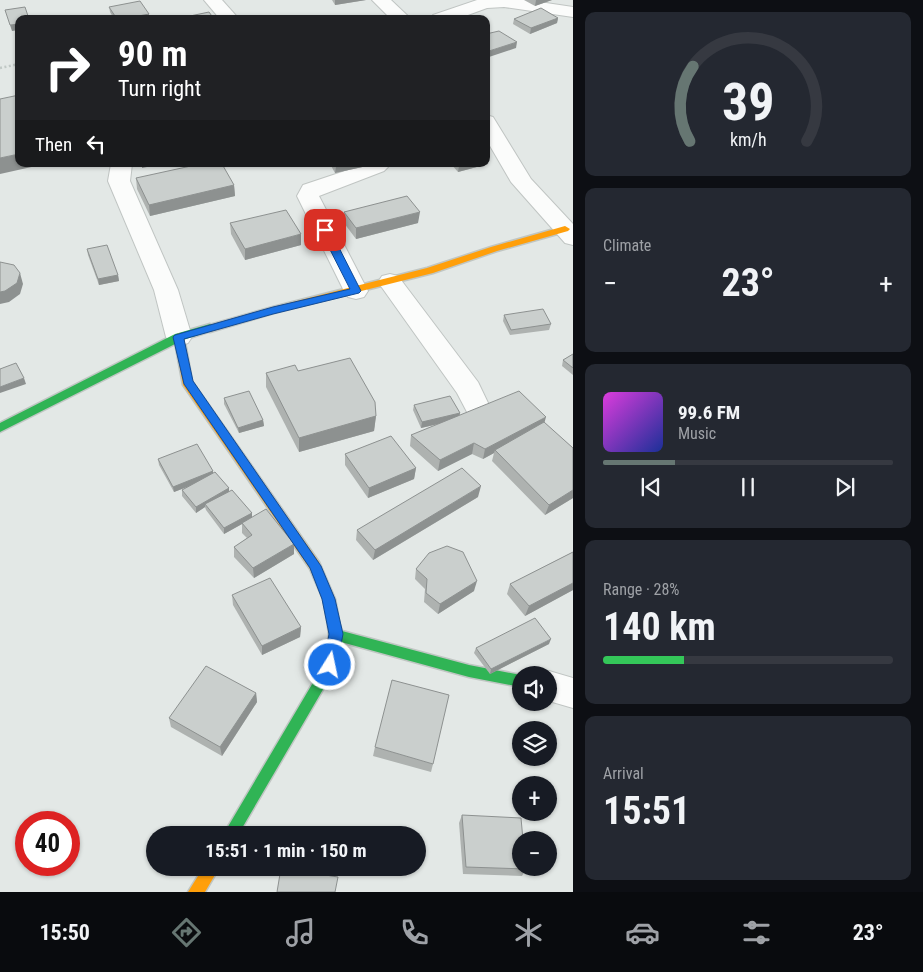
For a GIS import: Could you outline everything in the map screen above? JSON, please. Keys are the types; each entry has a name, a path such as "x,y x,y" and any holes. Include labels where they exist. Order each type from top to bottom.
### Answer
{"street":[{"path":"213,0 226,15"},
{"path":"382,0 398,15"},
{"path":"450,15 484,3 504,2 573,12"},
{"path":"0,428 179,337 273,310 356,291 571,235 522,182 490,128"},
{"path":"121,167 119,181 166,290 179,337 187,382 315,566 328,599 336,634 330,665 235,826"},
{"path":"356,291 308,196 311,190 377,167"},
{"path":"390,282 469,389 476,405"},
{"path":"336,634 469,671 512,679"},
{"path":"557,688 573,693"},
{"path":"196,892 205,876"}],"path":[{"path":"0,68 15,65"}],"building":[{"path":"140,1 149,14 114,15 109,7"},
{"path":"25,7 28,15 15,15 15,24 10,25 5,10"},
{"path":"541,8 558,18 531,28 514,19"},
{"path":"209,12 211,15 195,15"},
{"path":"499,31 517,42 490,51 490,33"},
{"path":"15,96 15,155 0,158 0,99"},
{"path":"186,167 224,167 234,185 149,205 136,178"},
{"path":"407,196 420,212 356,228 344,212"},
{"path":"286,210 301,234 245,249 230,223"},
{"path":"107,245 118,275 98,279 87,249"},
{"path":"0,262 14,265 20,273 17,283 0,292"},
{"path":"543,309 551,324 511,330 504,315"},
{"path":"573,354 573,368 563,360"},
{"path":"350,358 375,402 376,416 299,438 266,373 295,365 298,371"},
{"path":"16,363 24,378 0,387 0,369"},
{"path":"249,391 263,420 238,428 224,398"},
{"path":"519,391 546,417 485,449 474,443 440,460 411,435"},
{"path":"450,396 460,413 422,422 414,405"},
{"path":"544,422 573,448 573,490 549,505 495,450"},
{"path":"391,436 416,468 369,488 345,454"},
{"path":"197,444 213,471 173,487 158,459"},
{"path":"462,468 481,486 375,550 357,530"},
{"path":"215,472 229,488 196,507 182,490"},
{"path":"232,490 252,513 224,528 205,504"},
{"path":"266,509 294,544 253,568 234,547 252,535 242,523"},
{"path":"447,546 463,552 477,581 440,604 426,593 427,579 416,569 429,553"},
{"path":"573,552 573,583 529,606 510,584"},
{"path":"270,578 301,627 262,646 232,595"},
{"path":"535,618 551,639 491,669 476,648"},
{"path":"206,666 256,693 220,747 169,718"},
{"path":"392,680 449,695 433,764 375,747"},
{"path":"462,815 512,818 512,821 521,821 522,831 512,831 512,869 466,867"},
{"path":"280,876 338,877 335,892 277,892"}],"traffic: fast":[{"path":"0,428 179,337 210,328"},
{"path":"235,826 330,665 336,635 334,626"},
{"path":"336,635 469,671 512,679"}],"traffic: slow":[{"path":"210,328 273,310 430,271 494,249 565,229"},
{"path":"179,337 187,382 315,566 329,599 334,626"},
{"path":"196,892 206,876"}],"route":[{"path":"325,230 356,291 273,310 179,337 187,382 315,566 328,599 336,634 330,665"}]}
